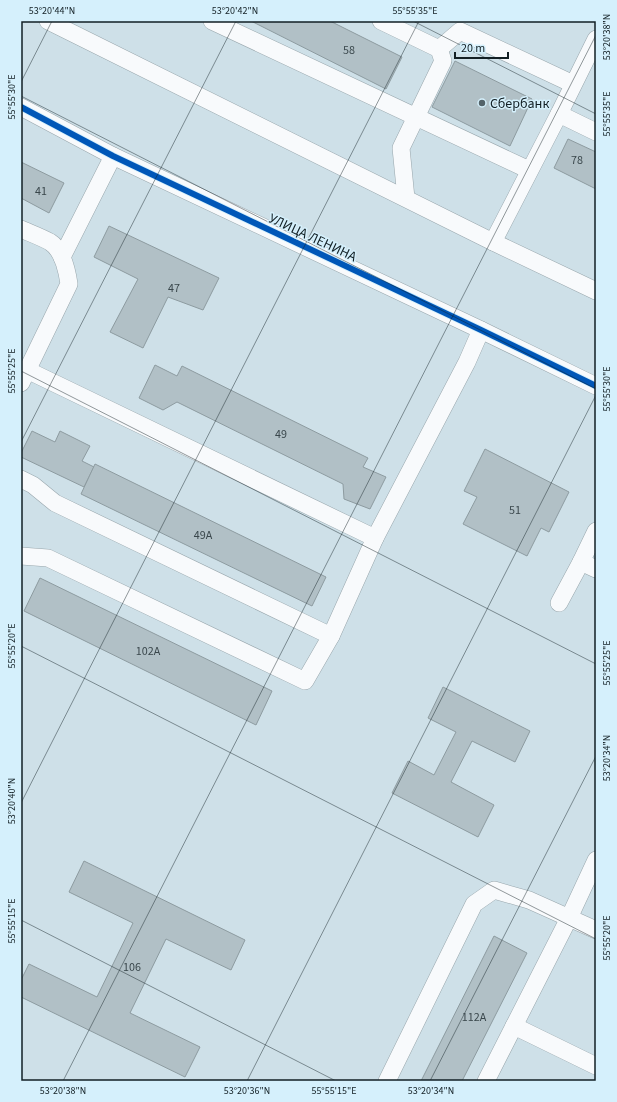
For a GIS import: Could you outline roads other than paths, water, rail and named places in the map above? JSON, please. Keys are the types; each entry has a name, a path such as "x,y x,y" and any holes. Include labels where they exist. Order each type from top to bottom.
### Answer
{"street":[{"path":"48,21 596,292"},
{"path":"212,21 529,170"},
{"path":"381,21 439,49 443,61 401,148 406,198"},
{"path":"439,49 460,31 574,84"},
{"path":"493,242 596,39"},
{"name":"УЛИЦА ЛЕНИНА","path":"21,106 113,156 596,386"},
{"path":"559,114 596,132"},
{"path":"62,256 113,156"},
{"path":"21,229 51,243 62,256 67,269 69,284 24,377 375,538"},
{"path":"21,556 48,558 305,681 331,636 375,538 467,362 481,330"},
{"path":"21,479 33,485 55,504 331,636"},
{"path":"559,603 588,566 596,531"},
{"path":"486,1081 569,918 596,860"},
{"path":"387,1081 474,904 494,890 530,900 596,930"},
{"path":"514,1026 596,1066"}],"place":[{"name":"Сбербанк","path":"482,103"}]}
